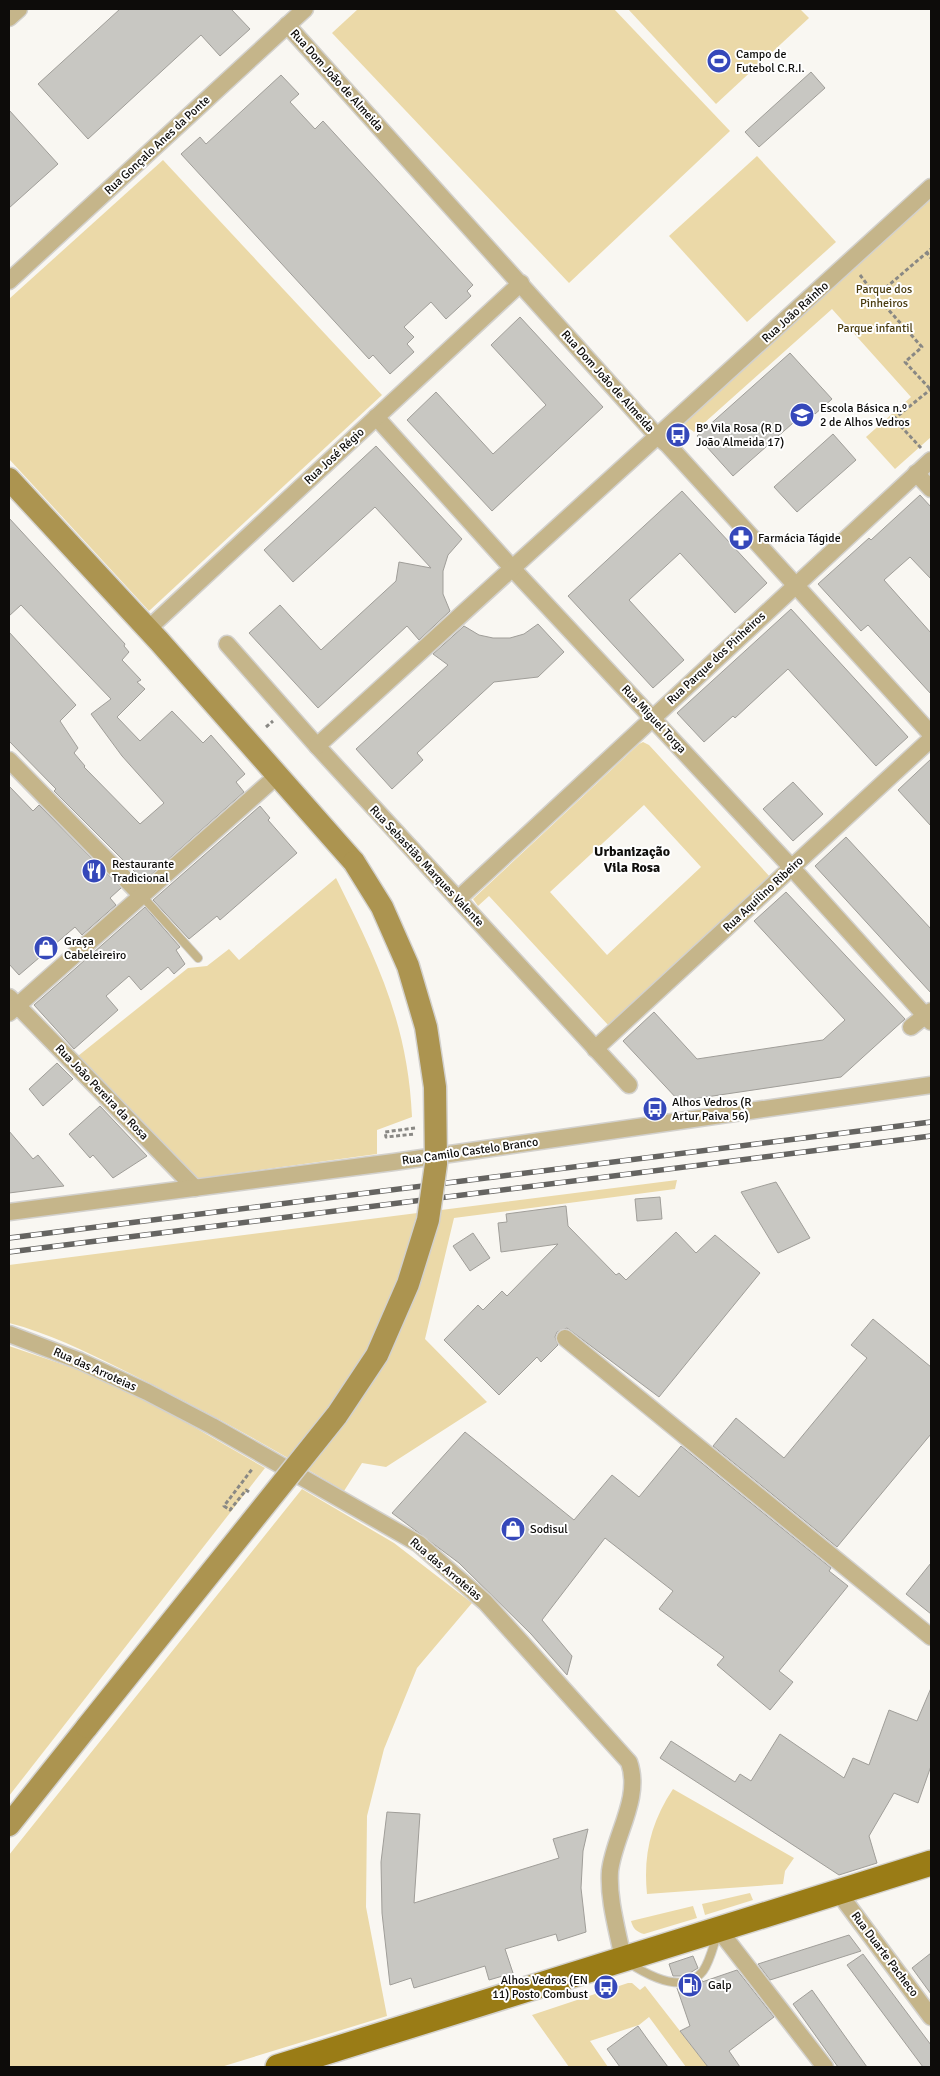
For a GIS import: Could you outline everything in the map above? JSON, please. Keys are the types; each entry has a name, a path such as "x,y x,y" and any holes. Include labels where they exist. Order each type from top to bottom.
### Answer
{"main road":[{"path":"278,2067 931,1863"}],"street":[{"path":"9,18 19,9"},
{"name":"Rua Gonçalo Anes da Ponte","path":"9,281 305,9"},
{"name":"Rua Dom João de Almeida","path":"287,25 657,436 668,445 931,734"},
{"name":"Rua João Rainho","path":"317,746 931,187"},
{"name":"Rua José Régio","path":"148,629 521,283"},
{"name":"Rua Miguel Torga","path":"376,417 512,568 929,1016"},
{"name":"Rua Parque dos Pinheiros","path":"458,899 795,585 880,510 931,460"},
{"path":"916,473 931,489"},
{"path":"9,479 148,629 354,862 382,907 408,966 426,1027 435,1087 436,1164 428,1220 408,1284 377,1355 337,1415 9,1825"},
{"name":"Rua Sebastião Marques Valente","path":"227,644 317,746 629,1085"},
{"name":"Rua Aquilino Ribeiro","path":"595,1049 931,739"},
{"path":"9,760 142,896"},
{"path":"12,1005 142,896 278,775"},
{"name":"Rua João Pereira da Rosa","path":"12,1005 195,1188"},
{"path":"911,1026 929,1016"},
{"name":"Rua Camilo Castelo Branco","path":"9,1212 620,1131 931,1085"},
{"name":"Rua das Arroteias","path":"9,1334 106,1372 220,1431 419,1544 485,1602 629,1762 631,1794 610,1870 614,1910 623,1959"},
{"path":"565,1338 931,1637"},
{"name":"Rua Duarte Pacheco","path":"838,1892 931,2017"},
{"path":"718,1930 825,2067"}],"lane":[{"path":"142,896 198,958"},
{"path":"623,1959 639,1970 666,1981 677,1984 686,1982 703,1970 718,1930"}],"path":[{"path":"876,296 931,249"},
{"path":"926,252 931,258"},
{"path":"853,259 862,280 922,347 905,362 931,390 894,419 931,460"},
{"path":"415,1128 385,1132 386,1137 416,1134"},
{"path":"240,1486 224,1506 230,1510 246,1490"}],"green space":[{"path":"358,9 614,9 730,131 569,283 332,33"},
{"name":"Campo de Futebol C.R.I.","path":"628,9 800,9 809,18 716,104"},
{"path":"757,156 836,242 747,322 669,236"},
{"path":"163,160 382,395 149,611 9,459 9,299"},
{"name":"Parque dos Pinheiros","path":"931,187 931,437 895,469 866,437 911,397 832,309 694,432 676,419"},
{"path":"643,742 649,745 771,878 609,1026 489,896 478,906 473,899","holes":["644,805 701,867 607,955 550,892"]},
{"path":"336,878 365,937 388,993 404,1052 412,1117 377,1130 377,1154 194,1179 78,1056 188,968 207,966 229,949 239,960"},
{"path":"677,1180 675,1189 454,1218 425,1339 487,1402 386,1467 362,1463 344,1491 178,1397 66,1343 9,1323 9,1265"},
{"path":"9,1346 82,1371 161,1408 265,1468 9,1796"},
{"path":"302,1489 394,1543 472,1603 417,1668 384,1749 367,1816 366,1907 387,2016 221,2067 9,2067 9,1855"},
{"path":"673,1789 794,1858 785,1871 783,1884 647,1894 646,1866 650,1839 659,1814"},
{"path":"750,1893 753,1900 705,1915 702,1904"},
{"path":"693,1906 697,1918 644,1934 635,1929 631,1921"},
{"path":"632,1983 640,1990 645,1986 708,2067 686,2067 649,2017 639,2025 590,2041 608,2067 569,2067 532,2015"}],"building":[{"path":"120,9 231,9 250,29 220,56 201,35 88,139 38,84"},
{"path":"811,72 825,88 759,147 745,132"},
{"path":"281,75 299,94 290,102 315,129 323,121 473,285 467,291 471,296 446,319 431,302 404,327 414,337 407,344 414,352 390,374 373,355 369,359 181,154 200,137 206,144"},
{"path":"9,110 58,164 9,208"},
{"path":"520,317 603,407 492,511 407,420 436,392 493,454 546,405 491,345"},
{"path":"790,353 832,399 815,414 810,408 733,476 697,436"},
{"path":"833,434 856,460 797,512 774,487"},
{"path":"376,446 462,539 448,555 443,571 443,594 450,611 419,640 407,626 318,708 249,633 280,605 321,650 396,581 399,562 431,568 375,507 293,582 264,550"},
{"path":"682,491 767,583 735,613 680,553 629,600 684,660 653,688 568,596"},
{"path":"920,495 931,507 931,579 910,557 884,580 931,633 931,694 868,625 861,631 818,584 869,538 871,540"},
{"path":"9,518 125,644 124,646 129,652 122,660 141,680 137,682 145,689 117,717 140,741 172,711 203,743 211,735 245,774 236,782 244,792 144,881 54,791 56,789 9,741 9,632 76,705 60,721 78,748 74,753 84,767 140,824 164,803 122,756 91,714 111,699 21,605 9,616"},
{"path":"791,609 908,737 876,766 788,669 735,718 733,716 704,742 677,713"},
{"path":"538,624 564,652 538,677 494,682 417,753 423,760 392,789 356,749 448,665 433,654 464,626 479,635 493,638 510,638 524,634"},
{"path":"931,759 931,826 898,790"},
{"path":"793,782 823,814 793,841 763,809"},
{"path":"9,786 33,811 39,805 121,888 110,898 116,905 82,935 75,927 19,975 9,964"},
{"path":"260,806 270,818 268,820 297,853 220,920 217,916 189,939 153,900"},
{"path":"846,837 931,929 931,993 815,866"},
{"path":"786,892 905,1019 841,1077 679,1101 623,1041 654,1012 697,1059 823,1040 845,1020 754,921"},
{"path":"145,907 180,947 176,950 185,964 174,974 168,967 141,990 129,976 106,996 118,1010 74,1049 34,1005"},
{"path":"57,1063 73,1079 43,1106 29,1089"},
{"path":"100,1106 147,1156 113,1178 93,1155 90,1158 69,1134"},
{"path":"9,1131 33,1159 38,1155 64,1186 9,1193"},
{"path":"776,1182 810,1238 778,1253 741,1192"},
{"path":"660,1197 662,1219 637,1221 635,1199"},
{"path":"566,1206 568,1226 616,1275 619,1273 626,1280 676,1232 696,1253 715,1235 760,1273 659,1397 567,1328 557,1332 555,1337 558,1345 541,1362 537,1357 499,1395 444,1340 478,1305 483,1310 502,1291 507,1296 558,1244 501,1252 498,1223 507,1222 506,1214"},
{"path":"473,1233 490,1258 470,1271 453,1246"},
{"path":"873,1319 931,1367 931,1434 837,1547 713,1446 736,1418 784,1458 867,1358 851,1345"},
{"path":"465,1432 574,1520 612,1475 639,1497 681,1446 831,1568 829,1571 848,1586 779,1671 793,1682 770,1710 717,1665 724,1657 659,1609 673,1591 605,1538 542,1620 572,1656 567,1675 531,1634 459,1563 392,1513"},
{"path":"931,1563 931,1614 906,1594"},
{"path":"931,1688 931,1766 918,1803 894,1793 869,1836 877,1863 839,1875 660,1758 671,1741 735,1782 740,1774 751,1781 780,1734 844,1778 853,1758 869,1765 889,1710 917,1721"},
{"path":"387,1812 420,1814 414,1903 559,1858 553,1839 588,1829 583,1851 581,1888 586,1932 558,1941 556,1934 505,1949 513,1973 489,1980 485,1966 414,1988 411,1978 390,1985 382,1913 381,1862"},
{"path":"849,1935 861,1951 770,1980 758,1964"},
{"path":"931,1953 931,1994 912,1968"},
{"path":"863,1954 931,2045 931,2067 923,2067 847,1965"},
{"path":"693,1956 698,1968 685,1976 673,1976 669,1964"},
{"path":"737,1970 774,2017 729,2051 740,2067 708,2067 680,2031 690,2026 677,1988 688,1987 702,1980 702,1982"},
{"path":"812,1990 867,2067 838,2067 793,2004"},
{"path":"638,2026 668,2067 620,2067 607,2049"}],"railway":[{"path":"9,1238 931,1122"},
{"path":"9,1252 931,1136"}],"place":[{"name":"Campo de Futebol C.R.I.","path":"719,61"},
{"name":"Escola Básica n.º 2 de Alhos Vedros","path":"802,415"},
{"name":"Bº Vila Rosa (R D João Almeida 17)","path":"678,435"},
{"name":"Farmácia Tágide","path":"741,538"},
{"name":"Restaurante Tradicional","path":"94,871"},
{"name":"Graça Cabeleireiro","path":"46,948"},
{"name":"Alhos Vedros (R Artur Paiva 56)","path":"655,1109"},
{"name":"Sodisul","path":"513,1529"},
{"name":"Galp","path":"690,1985"},
{"name":"Alhos Vedros (EN 11) Posto Combust","path":"606,1987"}],"district":[{"name":"Urbanização Vila Rosa","path":"632,860"}],"park label":[{"name":"Parque infantil","path":"875,328"}]}
